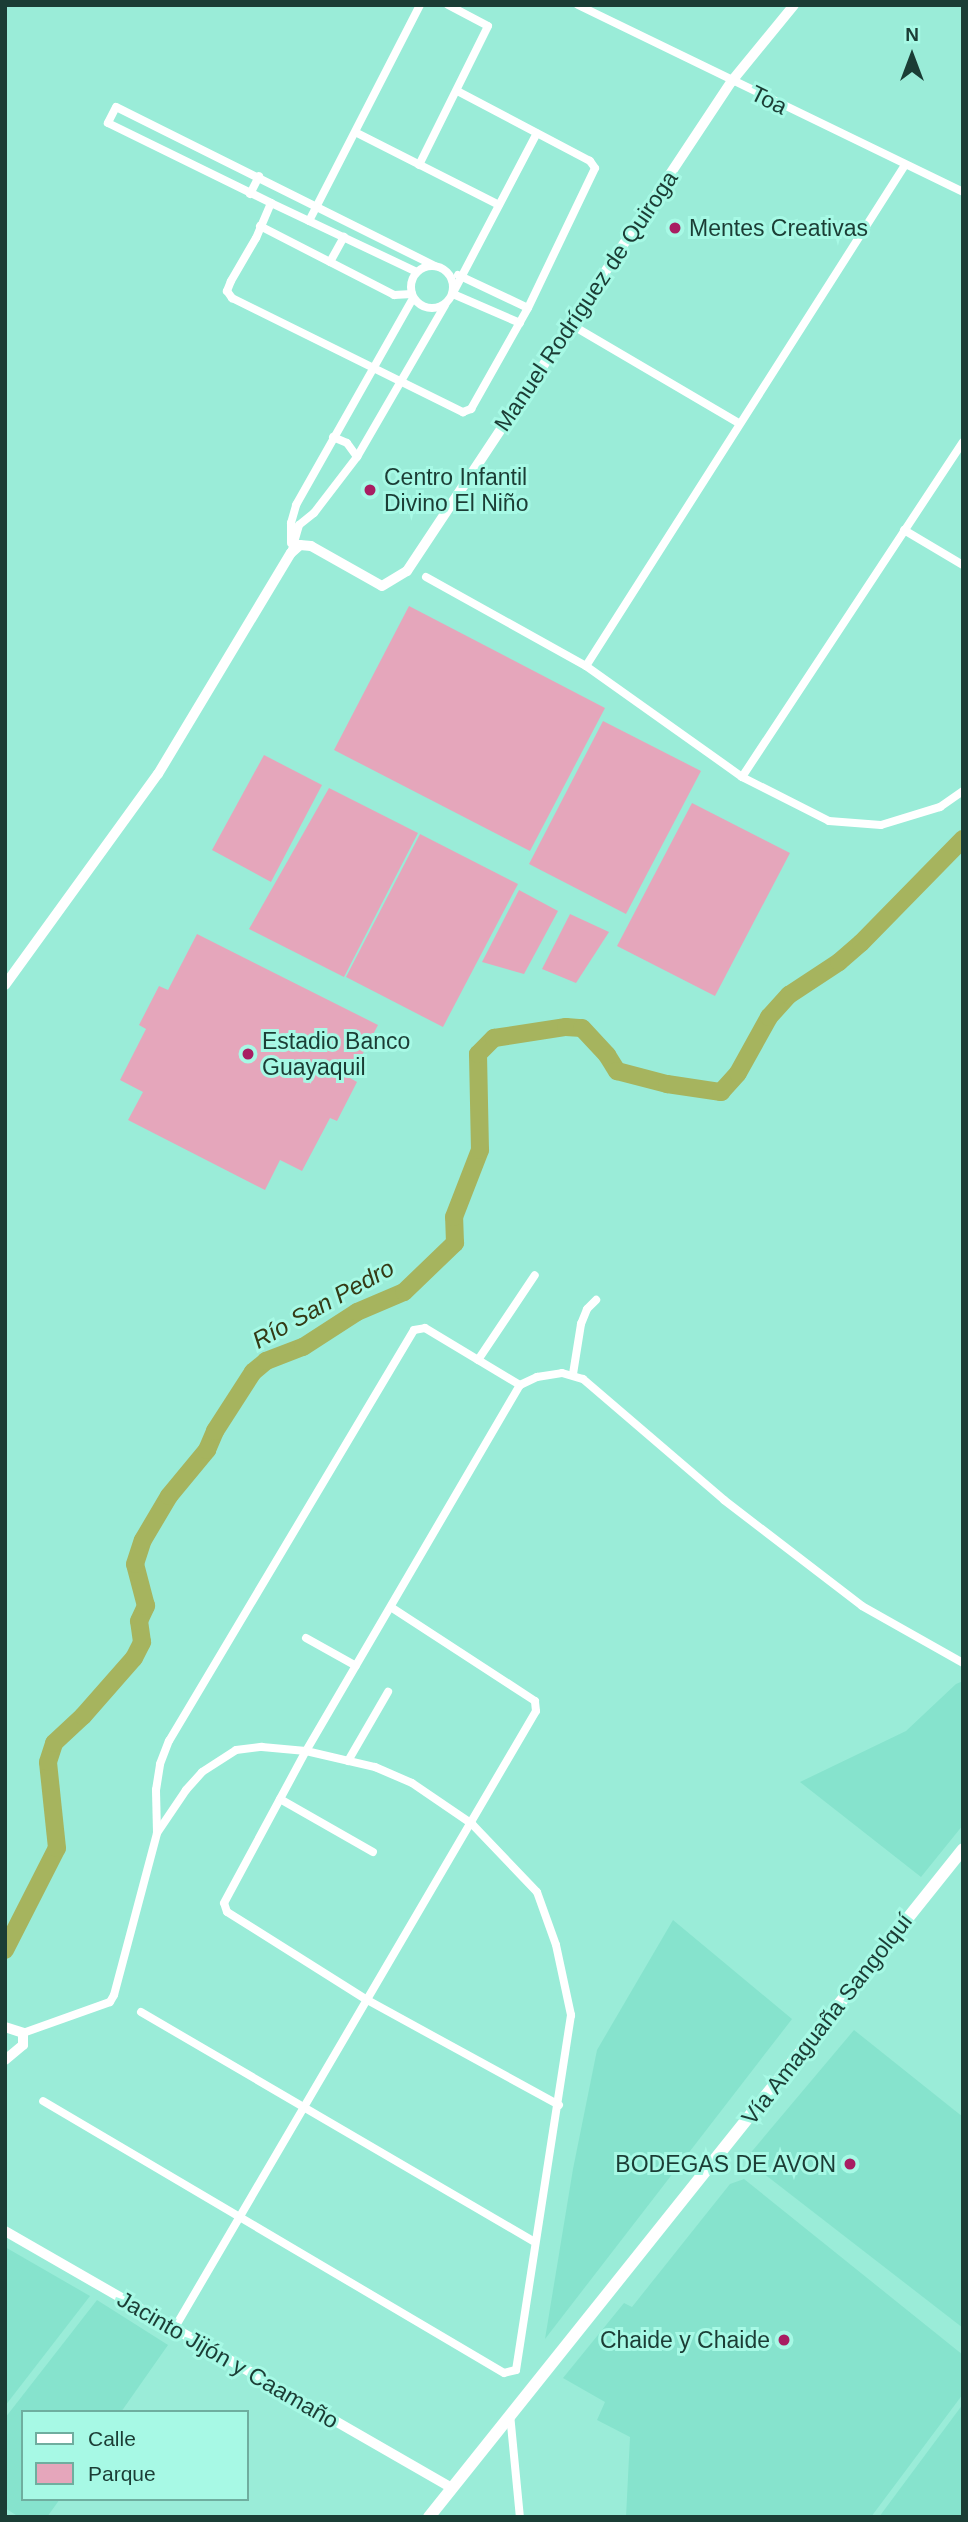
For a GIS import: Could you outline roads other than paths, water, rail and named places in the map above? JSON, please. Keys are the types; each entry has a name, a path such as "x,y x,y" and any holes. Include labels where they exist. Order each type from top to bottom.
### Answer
{"highway":[{"name":"Vía Amaguaña Sangolquí","path":"429,2517 963,1849"}],"street":[{"path":"309,221 357,133 420,5"},
{"path":"419,165 488,26 448,5"},
{"name":"Toa","path":"578,5 963,192"},
{"name":"Manuel Rodríguez de Quiroga","path":"291,553 300,545 311,546 382,586 407,571 732,82 794,5"},
{"path":"271,203 231,281 228,293 232,298 372,366 402,384 459,411 467,411 520,323 595,168 590,161 457,91"},
{"path":"417,272 250,194 108,123 116,107 435,266 528,307"},
{"path":"357,133 499,205"},
{"path":"5,985 158,774 291,553 299,525 314,513 357,457 453,293 537,133"},
{"path":"586,666 905,165"},
{"path":"250,194 258,176"},
{"path":"260,226 394,295 412,296 427,308 445,305"},
{"path":"330,262 344,237"},
{"path":"291,553 290,523 296,505 412,296 411,282 417,272 435,266"},
{"path":"448,272 453,293"},
{"path":"453,293 520,323"},
{"path":"570,324 739,423"},
{"path":"333,437 347,443 357,457"},
{"path":"742,777 963,442"},
{"path":"904,530 963,565"},
{"path":"426,577 586,666 742,777 830,821 881,825 908,819 940,807 963,791"},
{"path":"478,1360 535,1275"},
{"path":"573,1374 581,1324 587,1309 596,1300"},
{"path":"9,2027 23,2033 100,2006 110,2001 114,1995 157,1833 156,1790 160,1764 169,1741 414,1330 425,1328 520,1385"},
{"path":"559,2105 367,2000 227,1912 224,1903 226,1894 306,1751 520,1385 537,1377 573,1374 735,1509 862,1606 963,1662"},
{"path":"174,2329 238,2216 304,2110 472,1824 537,1706 535,1701 391,1607"},
{"path":"306,1638 356,1667"},
{"path":"348,1761 388,1692"},
{"path":"43,2101 504,2373 510,2373 518,2365 533,2241 559,2105 571,2015 556,1945 537,1892 472,1824 412,1783 375,1767 306,1751 262,1747 236,1750 216,1761 186,1790 157,1833"},
{"path":"280,1799 373,1852"},
{"path":"141,2012 304,2110 533,2241"},
{"path":"5,2060 23,2045 23,2033"},
{"name":"Jacinto Jijón y Caamaño","path":"5,2231 452,2488"},
{"path":"510,2414 520,2517"}],"waterway":[{"name":"Río San Pedro","path":"5,1950 57,1848 48,1762 54,1743 83,1716 134,1658 142,1642 139,1621 146,1606 135,1564 143,1540 169,1496 207,1450 215,1431 253,1372 266,1361 303,1347 357,1312 404,1292 455,1243 454,1217 480,1150 478,1054 494,1038 566,1027 582,1028 607,1055 617,1071 667,1084 721,1092 738,1073 769,1017 789,995 839,962 861,943 963,839"}],"place":[{"name":"Mentes Creativas","path":"675,228"},
{"name":"Centro Infantil Divino El Niño","path":"370,490"},
{"name":"Estadio Banco Guayaquil","path":"248,1054"},
{"name":"BODEGAS DE AVON","path":"850,2164"},
{"name":"Chaide y Chaide","path":"784,2340"}]}
